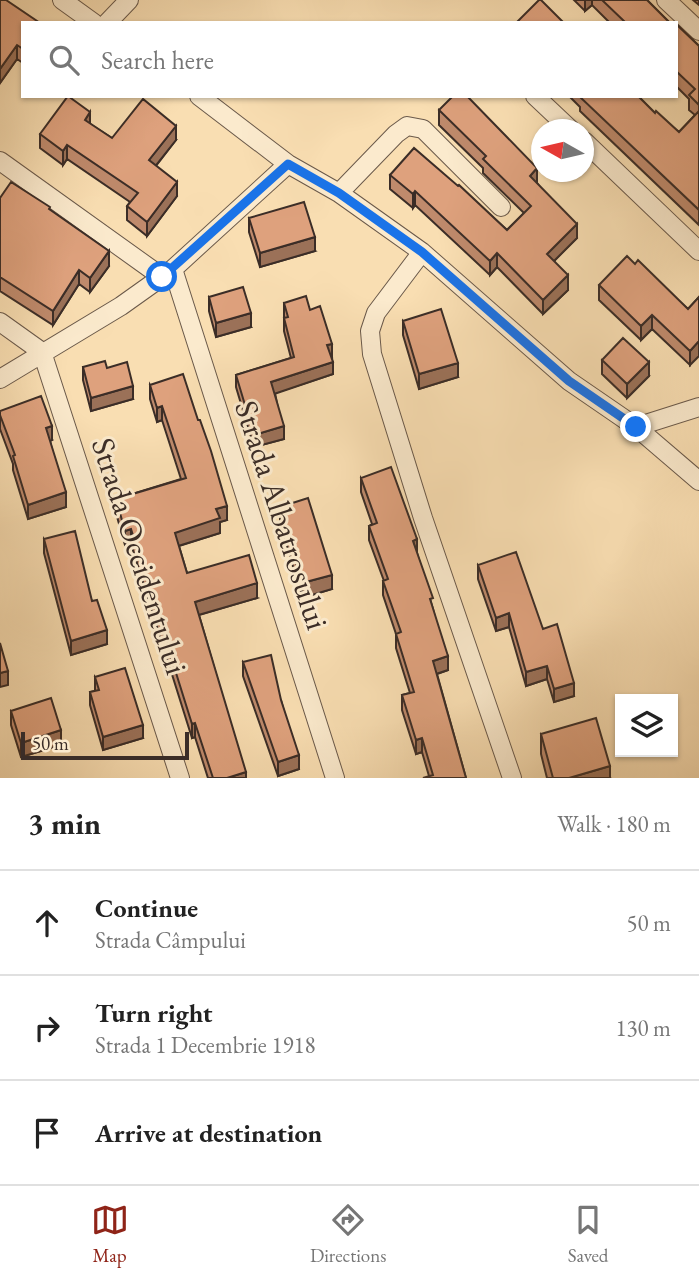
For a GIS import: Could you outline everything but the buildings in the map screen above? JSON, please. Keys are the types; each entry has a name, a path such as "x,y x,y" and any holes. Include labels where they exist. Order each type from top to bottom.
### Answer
{"street":[{"path":"62,0 91,21"},
{"path":"109,21 129,0"},
{"path":"666,0 699,32"},
{"path":"202,98 288,164 339,193 422,252 569,381 636,427 699,481"},
{"path":"537,98 559,119"},
{"path":"339,193 407,126 423,130 501,207"},
{"path":"594,151 699,251"},
{"path":"0,161 168,273"},
{"path":"0,379 121,306 168,273 288,164"},
{"path":"422,252 376,313 370,331 372,354 423,518 512,778"},
{"name":"Strada Albatrosului","path":"168,273 335,778"},
{"path":"0,322 42,352"},
{"name":"Strada Occidentului","path":"42,352 180,778"},
{"path":"636,427 699,407"}],"route":[{"path":"162,277 288,164 356,204 422,252 569,381 636,427"}]}
